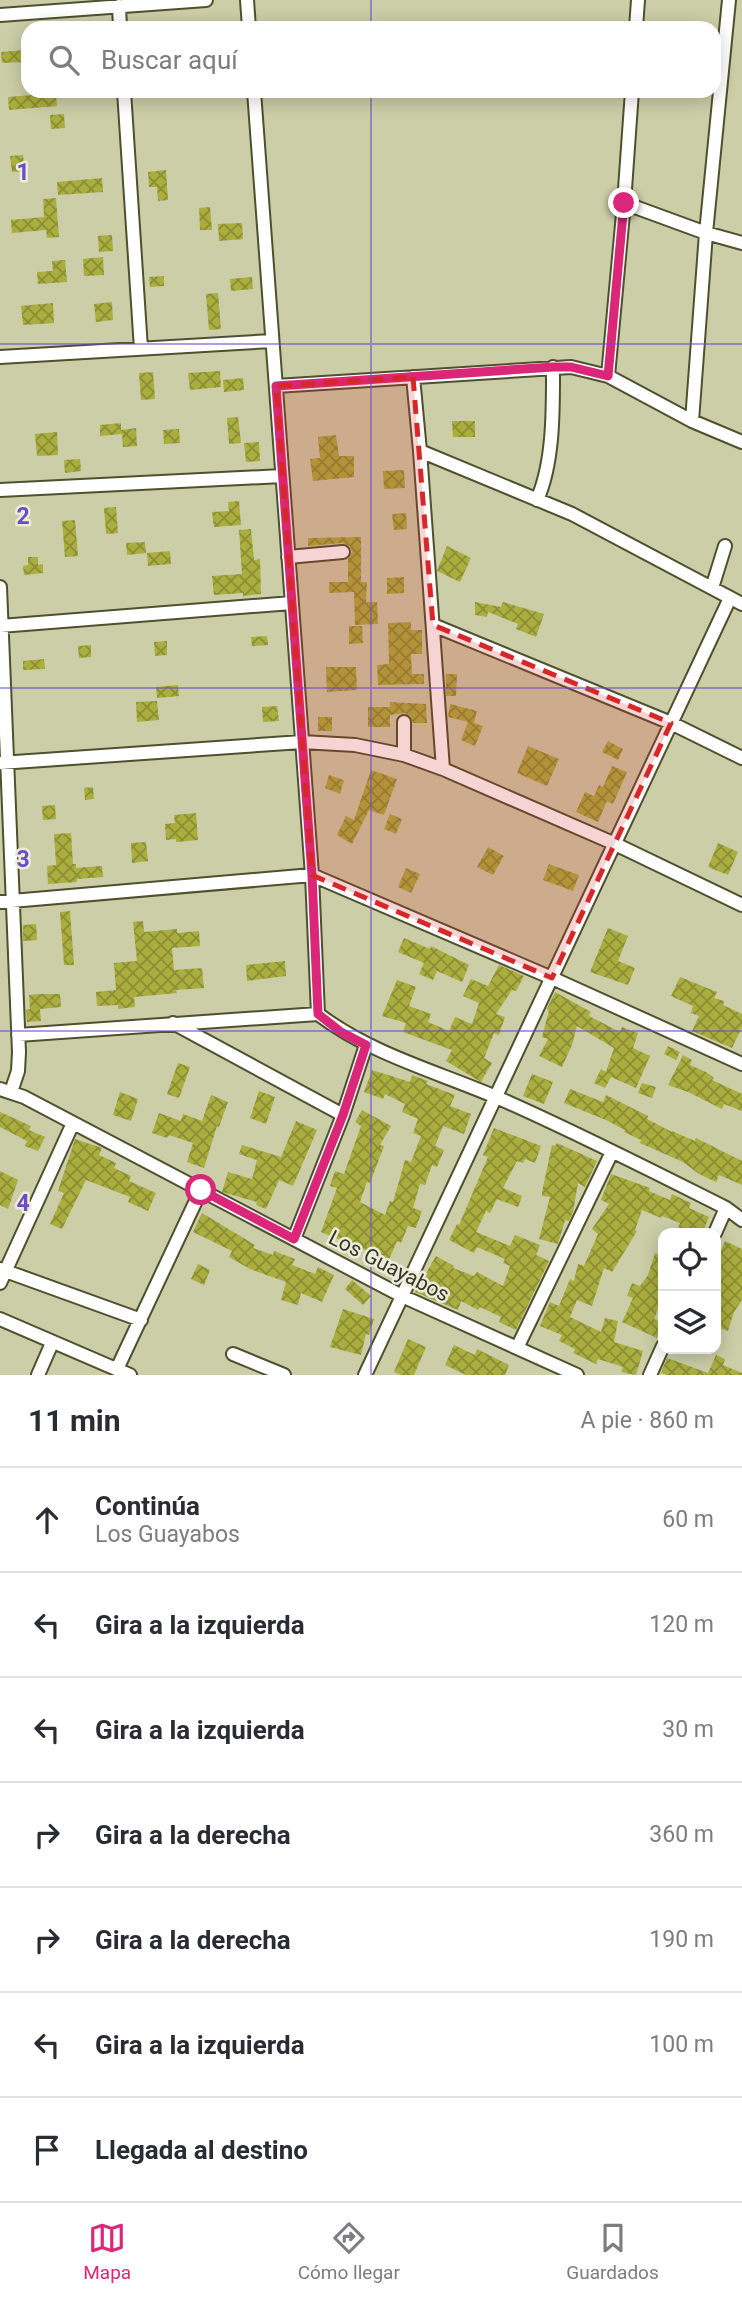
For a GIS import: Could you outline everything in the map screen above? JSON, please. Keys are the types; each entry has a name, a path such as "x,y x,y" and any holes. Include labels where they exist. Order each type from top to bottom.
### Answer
{"street":[{"path":"0,15 206,0"},
{"path":"247,0 248,21"},
{"path":"636,21 638,0"},
{"path":"721,81 729,0"},
{"path":"119,6 120,21"},
{"path":"124,98 141,349"},
{"path":"255,98 312,875 318,1014"},
{"path":"608,376 632,98"},
{"path":"692,421 719,98"},
{"path":"624,203 742,243"},
{"path":"0,357 272,341"},
{"path":"537,500 545,482 553,406 553,367"},
{"path":"276,386 571,367 608,376 692,421 742,442"},
{"path":"413,377 443,769"},
{"path":"420,451 572,514 742,604"},
{"path":"0,490 282,476"},
{"path":"712,588 724,546"},
{"path":"288,556 343,552"},
{"path":"0,587 6,901 18,1035 18,1071 6,1091"},
{"path":"365,1375 730,598"},
{"path":"1,625 292,603"},
{"path":"433,625 671,723 742,758"},
{"path":"404,722 404,755"},
{"path":"3,763 302,742 355,745 404,755 443,769 613,843 742,905"},
{"path":"6,901 312,875 742,1064"},
{"path":"18,1035 318,1014 341,1032 366,1045 496,1097 726,1208 742,1220"},
{"path":"172,1023 343,1115"},
{"path":"294,1239 343,1115 366,1045"},
{"name":"Los Guayabos","path":"6,1091 73,1123 402,1296 577,1375"},
{"path":"73,1123 2,1274 141,1320"},
{"path":"517,1348 612,1152"},
{"path":"117,1369 201,1190"},
{"path":"717,1228 726,1208"},
{"path":"0,1320 130,1375"},
{"path":"38,1375 52,1343"},
{"path":"233,1354 284,1375"},
{"path":"650,1375 659,1354"}],"highlighted area":[{"path":"413,377 433,625 671,723 552,978 312,875 276,386"}],"building":[{"path":"21,50 21,62 2,63 1,52"},
{"path":"8,97 56,98 57,106 9,110"},
{"path":"64,114 65,128 51,129 50,115"},
{"path":"23,155 25,171 12,172 10,156"},
{"path":"166,170 168,200 158,201 157,187 149,187 148,172"},
{"path":"102,178 103,192 58,195 57,182"},
{"path":"56,198 59,237 47,238 46,230 12,233 11,220 44,217 43,199"},
{"path":"210,207 212,230 200,230 199,208"},
{"path":"242,223 243,239 219,241 218,224"},
{"path":"112,235 113,251 99,252 98,236"},
{"path":"103,257 104,275 84,276 83,259"},
{"path":"65,260 67,282 38,284 37,272 53,271 52,261"},
{"path":"164,276 164,286 150,287 149,277"},
{"path":"252,277 253,289 231,291 230,279"},
{"path":"218,293 221,329 209,330 206,294"},
{"path":"112,302 113,320 96,322 94,304"},
{"path":"53,303 54,323 23,325 21,306"},
{"path":"220,371 221,387 190,390 188,373"},
{"path":"153,372 155,399 141,400 139,373"},
{"path":"243,378 244,390 224,392 223,380"},
{"path":"238,417 241,443 229,444 227,418"},
{"path":"452,421 475,421 475,437 453,437"},
{"path":"121,423 121,430 136,428 137,446 123,447 122,434 100,436 100,425"},
{"path":"179,429 180,443 164,444 163,430"},
{"path":"57,432 58,455 37,456 35,434"},
{"path":"336,435 339,456 354,456 354,477 313,481 310,459 320,458 318,437"},
{"path":"259,442 260,461 246,462 244,443"},
{"path":"80,459 81,471 65,473 64,460"},
{"path":"404,470 405,488 384,489 383,471"},
{"path":"239,501 241,525 214,527 212,512 229,511 228,502"},
{"path":"116,507 118,533 106,534 104,508"},
{"path":"406,513 407,529 394,530 392,514"},
{"path":"75,520 78,556 65,557 62,521"},
{"path":"251,529 254,560 260,559 261,594 214,595 212,576 242,574 239,530"},
{"path":"361,537 361,582 367,582 366,602 377,602 378,624 355,625 354,592 329,593 329,582 348,582 348,559 352,552 350,546 342,543 308,546 308,538"},
{"path":"145,542 146,553 127,555 126,543"},
{"path":"447,546 471,558 460,582 437,571"},
{"path":"170,551 171,564 148,566 147,553"},
{"path":"28,557 38,557 38,565 43,564 43,573 24,575 23,566 28,565"},
{"path":"404,577 404,593 387,594 387,578"},
{"path":"475,602 501,607 503,602 544,614 536,637 516,629 518,624 488,612 487,617 475,615"},
{"path":"411,622 411,630 422,630 422,654 411,654 412,674 424,674 424,684 378,685 377,665 389,664 388,623"},
{"path":"349,626 362,626 363,643 349,644"},
{"path":"267,636 268,645 252,646 251,637"},
{"path":"167,641 167,655 155,656 154,642"},
{"path":"91,645 91,657 79,658 78,646"},
{"path":"44,659 45,669 23,670 23,661"},
{"path":"326,667 356,667 357,690 327,692"},
{"path":"446,674 457,674 456,696 446,696"},
{"path":"178,685 179,696 157,698 156,687"},
{"path":"157,701 159,720 137,722 136,702"},
{"path":"390,702 426,704 427,723 413,723 411,717 405,713 390,715 390,727 368,727 368,707 390,707"},
{"path":"450,704 477,711 474,723 483,726 475,746 461,740 468,722 448,717"},
{"path":"277,706 279,721 263,722 262,707"},
{"path":"318,717 332,717 332,731 318,731"},
{"path":"608,741 623,749 618,760 602,752"},
{"path":"528,746 559,759 547,786 517,773"},
{"path":"612,766 627,772 613,804 607,801 598,822 576,812 585,792 594,796 599,785 603,787"},
{"path":"371,770 397,779 384,815 369,810 352,844 337,835 346,816 354,820"},
{"path":"329,775 344,780 340,794 325,788"},
{"path":"93,787 94,799 85,800 84,788"},
{"path":"55,805 56,819 43,820 42,806"},
{"path":"196,813 198,840 166,840 165,824 175,823 174,815"},
{"path":"390,814 402,819 396,834 384,829"},
{"path":"71,833 73,864 76,864 76,868 102,866 103,877 48,884 47,866 56,865 54,834"},
{"path":"146,842 148,861 132,863 131,843"},
{"path":"718,843 738,852 728,875 708,867"},
{"path":"488,847 504,856 493,875 477,867"},
{"path":"549,864 579,875 573,891 543,880"},
{"path":"406,868 420,874 411,893 398,887"},
{"path":"70,911 74,965 64,965 60,912"},
{"path":"143,921 144,932 177,929 177,933 199,931 200,946 172,948 174,970 202,968 204,988 134,997 135,1007 118,1009 118,1005 97,1006 96,992 116,990 114,963 137,961 133,922"},
{"path":"36,924 37,940 23,941 23,925"},
{"path":"608,928 628,936 618,961 635,968 628,985 590,972"},
{"path":"404,938 430,949 431,946 469,965 462,982 437,971 433,980 419,974 424,963 398,952"},
{"path":"285,961 286,976 247,981 246,965"},
{"path":"499,965 524,976 516,991 512,990 496,1014 505,1017 499,1035 494,1033 484,1058 492,1063 481,1082 446,1061 452,1050 403,1032 406,1023 382,1016 397,980 416,987 409,1006 431,1014 428,1022 449,1031 455,1017 472,1024 479,1003 463,996 471,979 488,986"},
{"path":"680,977 717,992 714,998 724,1001 723,1005 742,1014 742,1027 732,1048 692,1031 699,1016 691,1013 693,1006 671,996"},
{"path":"555,992 591,1012 589,1016 620,1032 622,1027 638,1033 633,1048 650,1056 636,1088 611,1077 605,1088 594,1083 601,1069 606,1072 614,1048 577,1026 562,1067 539,1056 548,1039 542,1037 549,1010 547,1009"},
{"path":"60,994 61,1007 40,1009 41,1021 27,1022 29,995"},
{"path":"668,1046 680,1052 676,1060 664,1054"},
{"path":"683,1055 692,1060 690,1065 706,1072 714,1078 712,1080 742,1094 742,1111 724,1104 722,1109 668,1085"},
{"path":"178,1063 190,1067 179,1098 167,1094"},
{"path":"372,1070 410,1082 412,1075 428,1081 426,1084 455,1095 450,1106 471,1114 464,1134 443,1126 435,1146 444,1150 437,1167 432,1165 425,1185 420,1184 413,1208 422,1211 416,1228 408,1226 401,1243 397,1241 389,1260 321,1232 337,1188 330,1186 335,1171 344,1174 361,1126 355,1122 362,1110 391,1126 380,1145 384,1146 360,1202 385,1215 390,1201 393,1202 405,1160 411,1162 421,1136 413,1133 418,1119 402,1112 405,1104 385,1094 383,1099 364,1092"},
{"path":"532,1074 553,1082 544,1104 523,1096"},
{"path":"642,1083 656,1087 652,1098 638,1093"},
{"path":"570,1089 603,1102 606,1095 648,1116 647,1119 672,1132 695,1141 696,1138 742,1161 742,1185 719,1175 716,1182 683,1162 640,1143 641,1140 606,1120 564,1103"},
{"path":"259,1091 275,1097 266,1124 250,1118"},
{"path":"120,1092 138,1099 131,1121 113,1115"},
{"path":"211,1095 228,1102 219,1127 217,1126 204,1168 187,1162 193,1143 152,1133 159,1113 181,1121 183,1114 202,1121"},
{"path":"0,1112 31,1126 29,1130 45,1137 38,1151 25,1146 27,1141 0,1127"},
{"path":"296,1121 317,1130 293,1186 279,1180 266,1209 256,1205 257,1202 222,1192 228,1172 252,1179 257,1160 239,1154 242,1145 281,1157"},
{"path":"494,1128 541,1146 535,1163 525,1159 523,1163 517,1161 503,1188 522,1196 518,1207 497,1199 490,1213 486,1211 476,1232 510,1246 515,1235 540,1245 536,1255 549,1261 516,1330 499,1322 501,1317 480,1307 478,1310 461,1301 458,1310 415,1292 436,1256 454,1266 453,1268 474,1276 477,1272 503,1286 510,1266 503,1263 505,1259 477,1247 474,1253 449,1240 457,1224 459,1225 488,1157 483,1155"},
{"path":"75,1139 102,1148 99,1155 116,1163 114,1168 131,1176 129,1181 156,1193 148,1211 128,1202 130,1197 86,1180 62,1229 50,1224 64,1193 58,1191"},
{"path":"557,1143 597,1161 585,1187 578,1183 573,1212 569,1221 565,1220 558,1244 539,1239 550,1197 542,1196 542,1192 552,1145"},
{"path":"0,1171 18,1180 8,1209 0,1205"},
{"path":"611,1174 650,1188 649,1191 670,1200 672,1194 691,1203 689,1208 709,1217 704,1228 678,1228 680,1223 642,1210 635,1230 637,1231 612,1272 604,1268 592,1306 577,1300 570,1317 601,1332 605,1318 618,1321 614,1342 643,1351 636,1375 621,1372 623,1367 598,1359 596,1364 573,1353 575,1349 559,1341 562,1335 540,1326 550,1302 559,1306 570,1279 574,1281 578,1264 584,1266 598,1234 592,1229 609,1204 601,1200"},
{"path":"202,1213 255,1245 253,1248 273,1255 274,1251 295,1259 292,1265 315,1274 318,1267 334,1275 322,1302 301,1293 298,1305 281,1300 286,1282 250,1269 229,1257 232,1251 193,1232"},
{"path":"725,1241 742,1249 742,1300 734,1312 728,1331 721,1329 721,1250"},
{"path":"655,1253 658,1254 658,1309 654,1319 658,1321 657,1338 622,1322 633,1298 627,1296 632,1283 640,1286 648,1275"},
{"path":"198,1264 210,1270 204,1285 191,1279"},
{"path":"352,1280 371,1296 363,1305 345,1289"},
{"path":"343,1309 374,1319 369,1335 366,1334 361,1355 330,1347"},
{"path":"408,1339 426,1347 414,1375 401,1375 394,1372"},
{"path":"454,1345 475,1355 477,1349 509,1365 505,1375 466,1375 445,1365"},
{"path":"716,1355 725,1359 723,1365 742,1375 661,1373 667,1358 708,1373"}],"route":[{"path":"201,1190 294,1239 343,1115 366,1045 341,1032 318,1014 312,875 276,386 553,367 571,367 608,376 624,203"}]}
